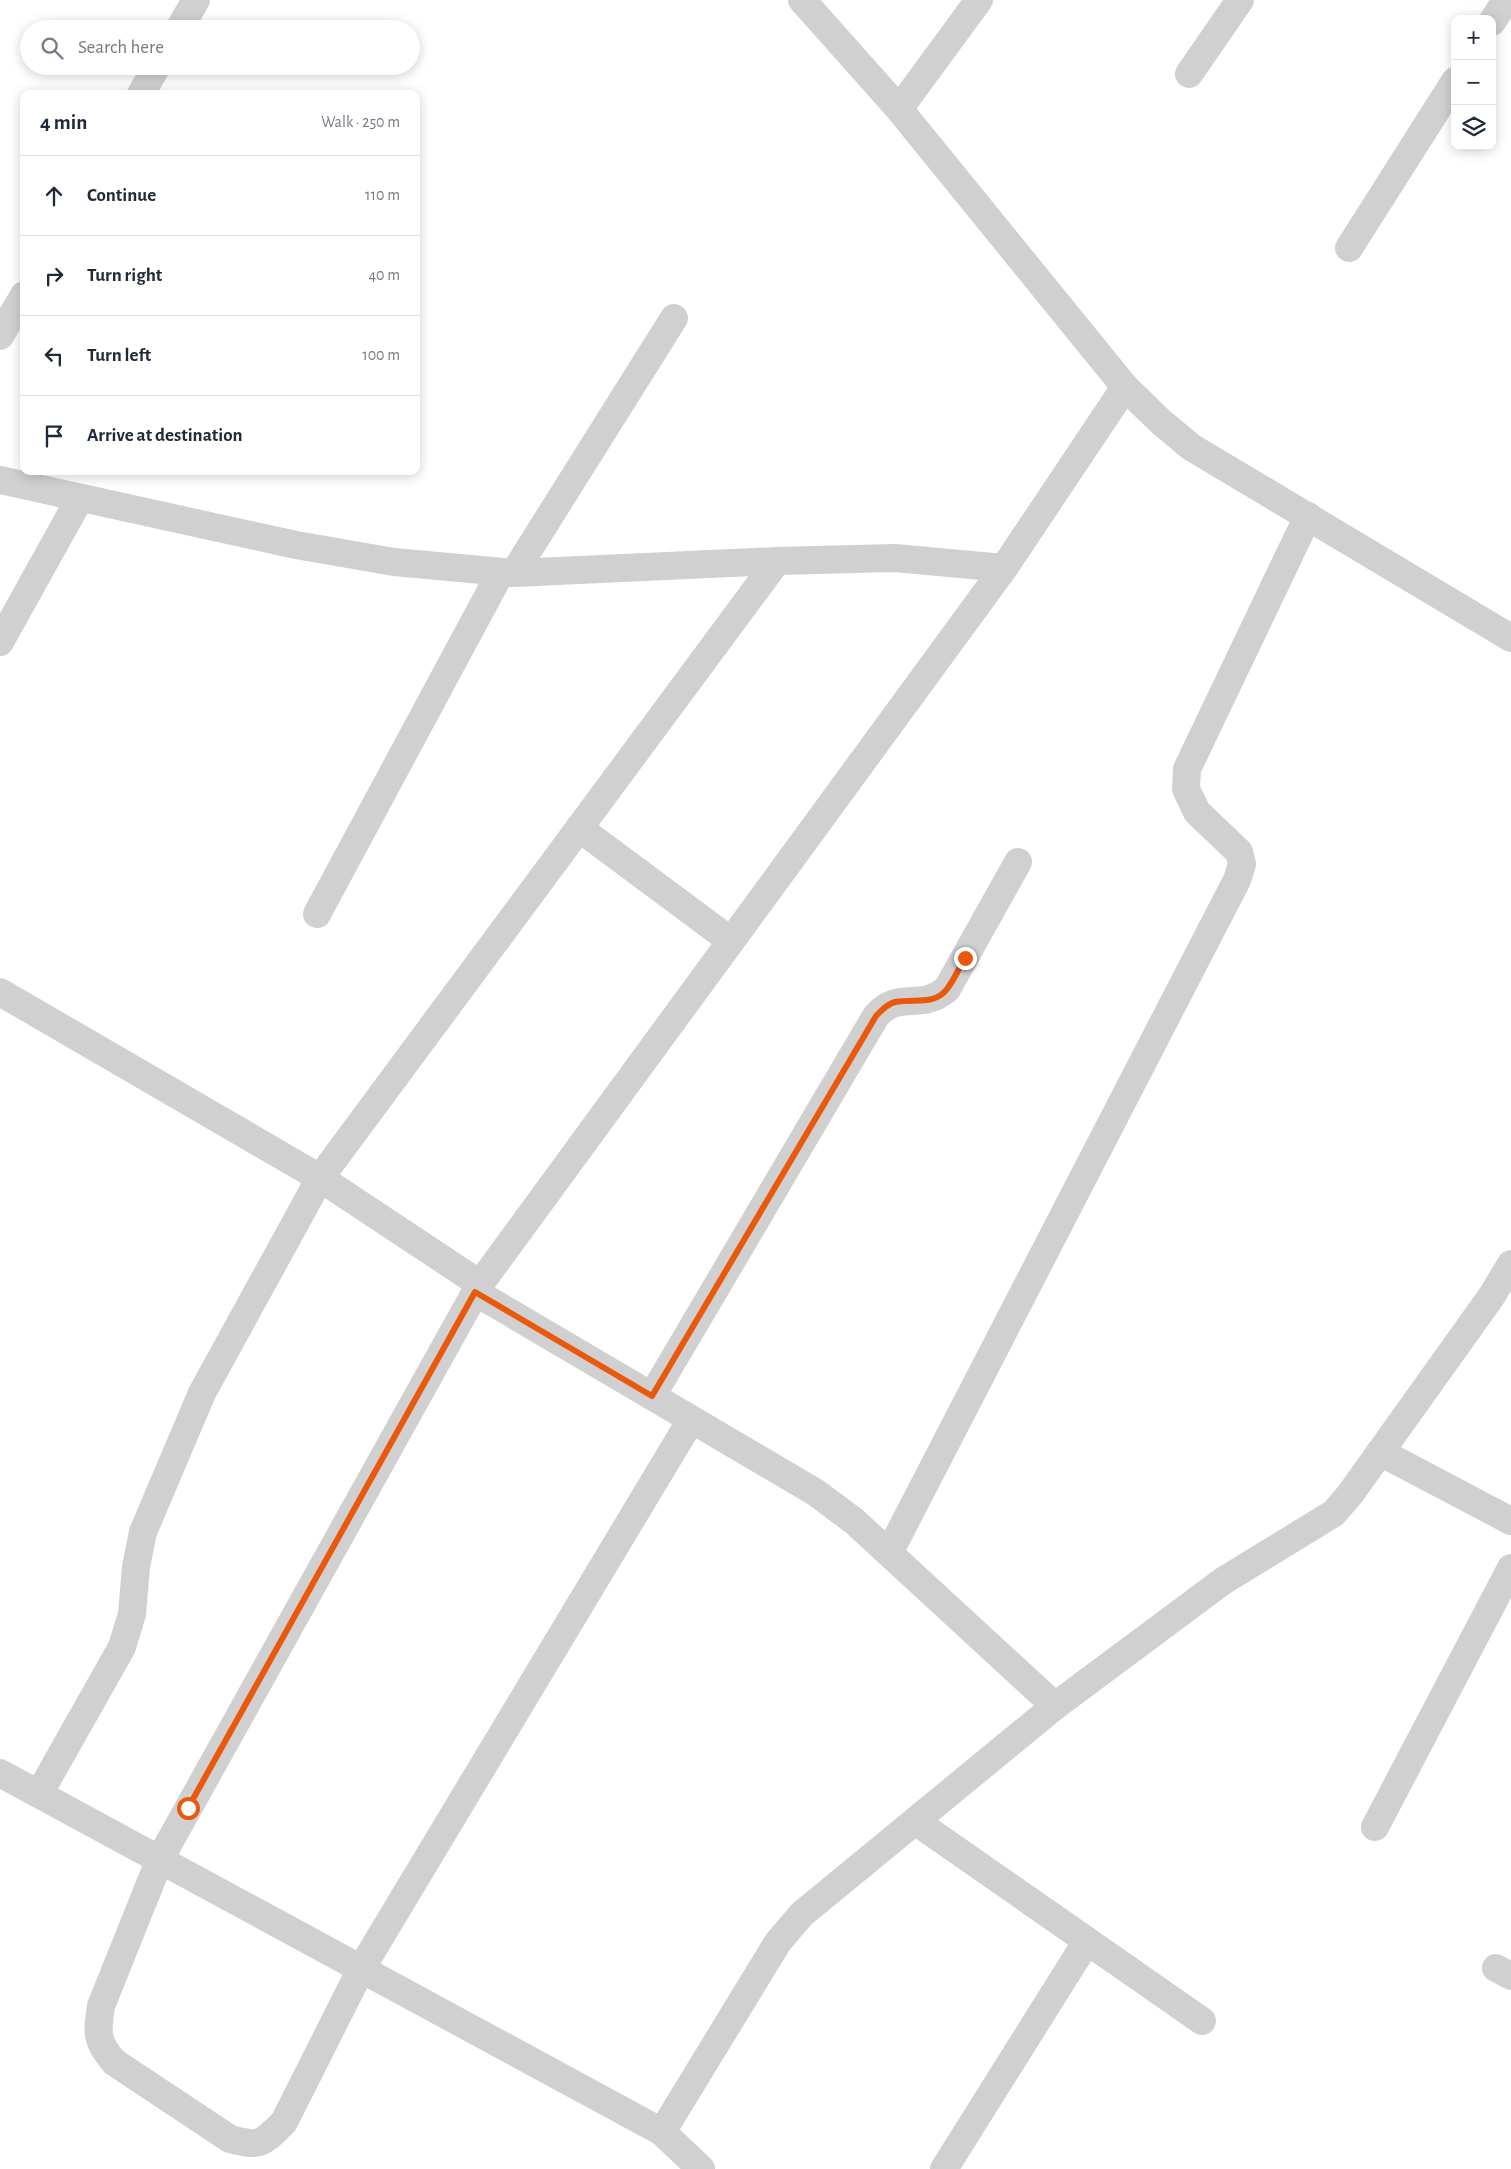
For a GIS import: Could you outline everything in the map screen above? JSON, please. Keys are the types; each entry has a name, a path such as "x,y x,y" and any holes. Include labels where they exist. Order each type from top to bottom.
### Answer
{"street":[{"path":"184,20 196,0"},
{"path":"802,0 899,109 1125,387 1160,421 1191,447 1511,638"},
{"path":"899,109 979,0"},
{"path":"1188,74 1240,0"},
{"path":"1496,16 1506,0"},
{"path":"143,90 152,75"},
{"path":"1349,248 1451,87"},
{"path":"0,336 20,302"},
{"path":"317,914 508,573 674,318"},
{"path":"691,1420 361,1969 284,2122 267,2139 250,2144 230,2139 114,2062 102,2047 98,2028 101,2006 160,1860 478,1288 1004,568 1125,387"},
{"path":"0,480 296,544 394,562 508,573 777,561 895,558 1004,568"},
{"path":"0,642 80,498"},
{"path":"889,1553 1237,880 1242,864 1239,852 1197,812 1186,789 1187,769 1308,516"},
{"path":"39,1794 122,1647 132,1614 136,1567 143,1532 202,1393 320,1178 777,561"},
{"path":"579,828 731,941"},
{"path":"652,1396 876,1016 885,1007 895,1002 927,1001 947,990 1018,862"},
{"path":"0,992 320,1178 478,1288 691,1420 815,1492 854,1521 1055,1706"},
{"path":"662,2132 778,1942 802,1914 1055,1706 1223,1582 1334,1514 1491,1297 1511,1264"},
{"path":"1380,1452 1511,1521"},
{"path":"1375,1827 1511,1568"},
{"path":"0,1773 662,2132 701,2169"},
{"path":"915,1821 1202,2021"},
{"path":"944,2169 1087,1941"}],"route":[{"path":"188,1808 475,1292 652,1396 876,1016 885,1007 895,1002 927,1001 937,997 947,990 965,958"}]}
